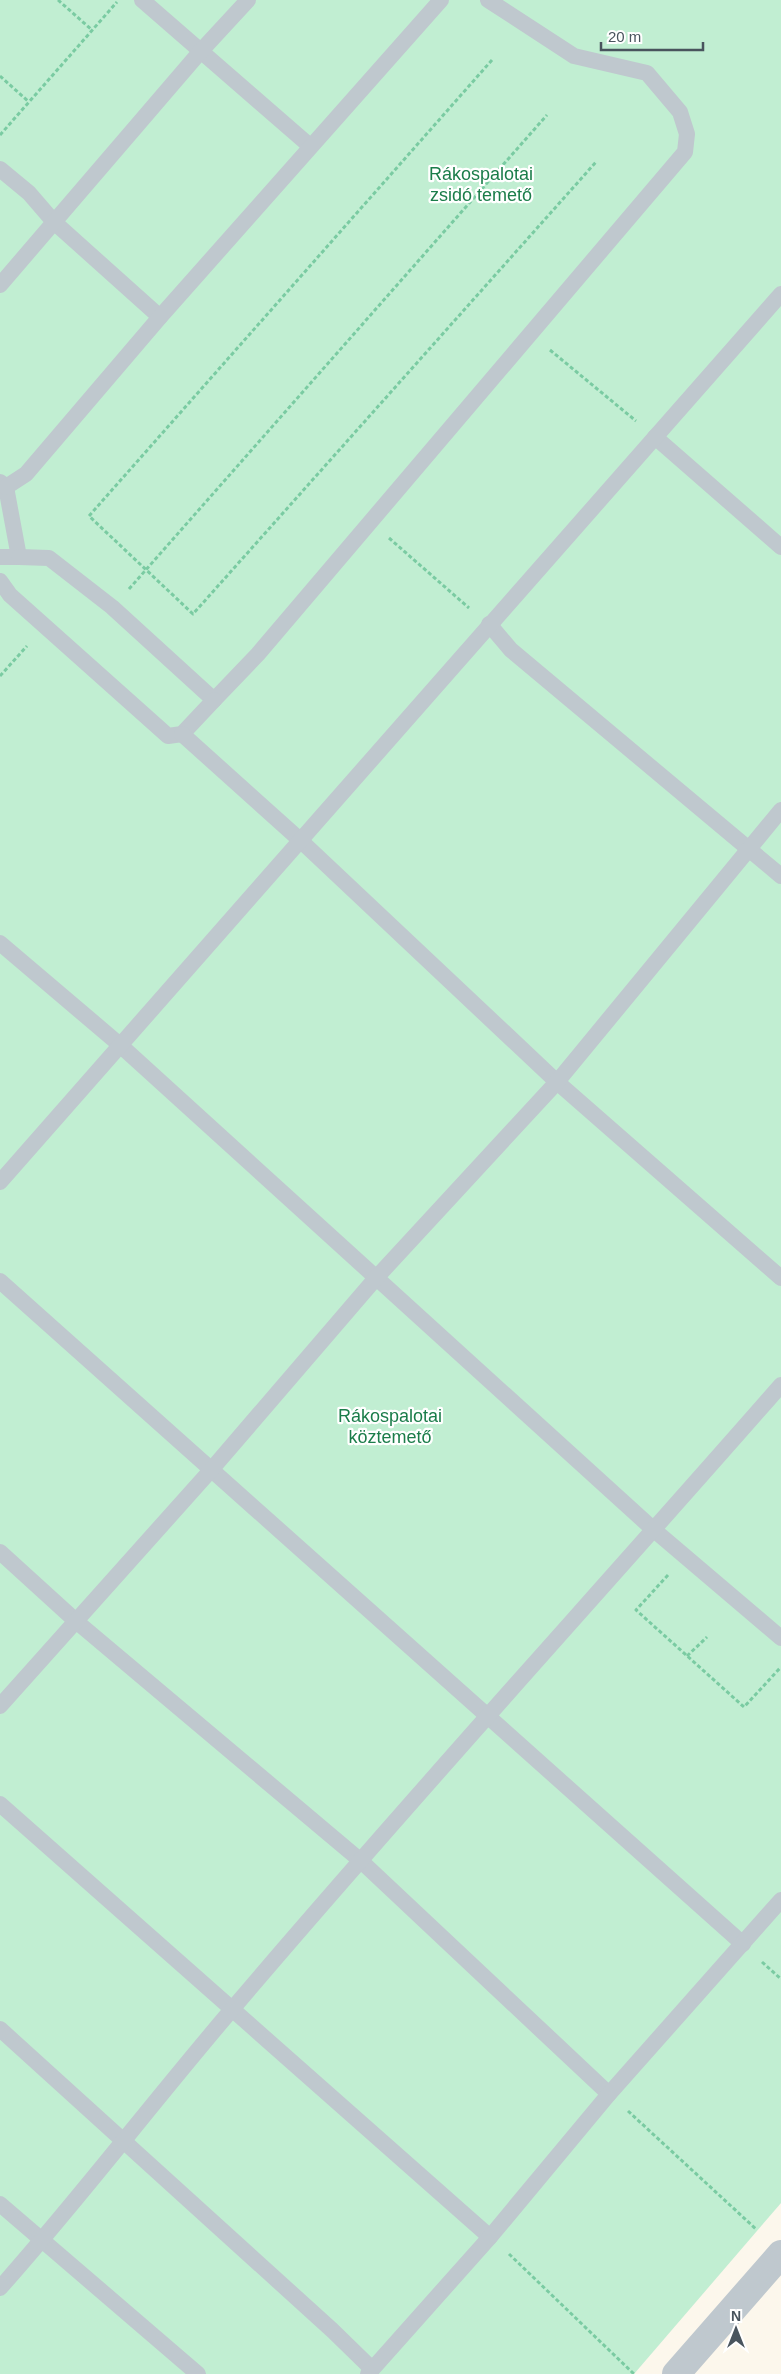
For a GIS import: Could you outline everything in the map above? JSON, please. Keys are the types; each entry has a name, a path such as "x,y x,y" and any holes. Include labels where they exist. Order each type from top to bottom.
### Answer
{"street":[{"path":"676,2374 781,2254"}],"lane":[{"path":"142,0 310,146"},
{"path":"0,285 200,52 248,0"},
{"path":"19,557 3,484 26,474 160,317 441,0"},
{"path":"0,582 10,596 168,736 182,734 258,654 685,152 688,134 680,112 647,73 574,56 488,0"},
{"path":"0,169 29,193 54,222 160,317"},
{"path":"0,1182 781,294"},
{"path":"655,437 781,547"},
{"path":"0,558 50,558 112,607 214,700"},
{"path":"489,624 511,650 781,876"},
{"path":"182,734 300,840 557,1082 781,1278"},
{"path":"0,1706 211,1470 376,1278 557,1082 781,810"},
{"path":"0,943 120,1045 654,1530 781,1638"},
{"path":"0,1281 743,1944"},
{"path":"0,2288 41,2242 233,2008 486,1715 654,1530 781,1385"},
{"path":"0,1552 77,1622 361,1861 609,2094"},
{"path":"0,1804 490,2236"},
{"path":"0,2029 332,2330 370,2371 490,2236 609,2094 781,1900"},
{"path":"0,2204 41,2242 198,2374"}],"path":[{"path":"58,0 92,30"},
{"path":"0,135 119,0"},
{"path":"492,60 89,516 193,614 596,162"},
{"path":"0,76 29,102"},
{"path":"112,607 547,115"},
{"path":"547,347 655,437"},
{"path":"385,535 489,624"},
{"path":"0,676 27,646"},
{"path":"685,1556 636,1610 744,1707 781,1667"},
{"path":"687,1656 707,1637"},
{"path":"609,2094 757,2230"},
{"path":"490,2236 634,2374"}],"shaded area":[{"path":"781,2203 781,2374 634,2374 757,2230"}],"green space":[{"name":"Rákospalotai köztemető","path":"0,0 781,0 781,2203 634,2374 0,2374"}],"park label":[{"name":"Rákospalotai zsidó temető","path":"481,184"}]}
